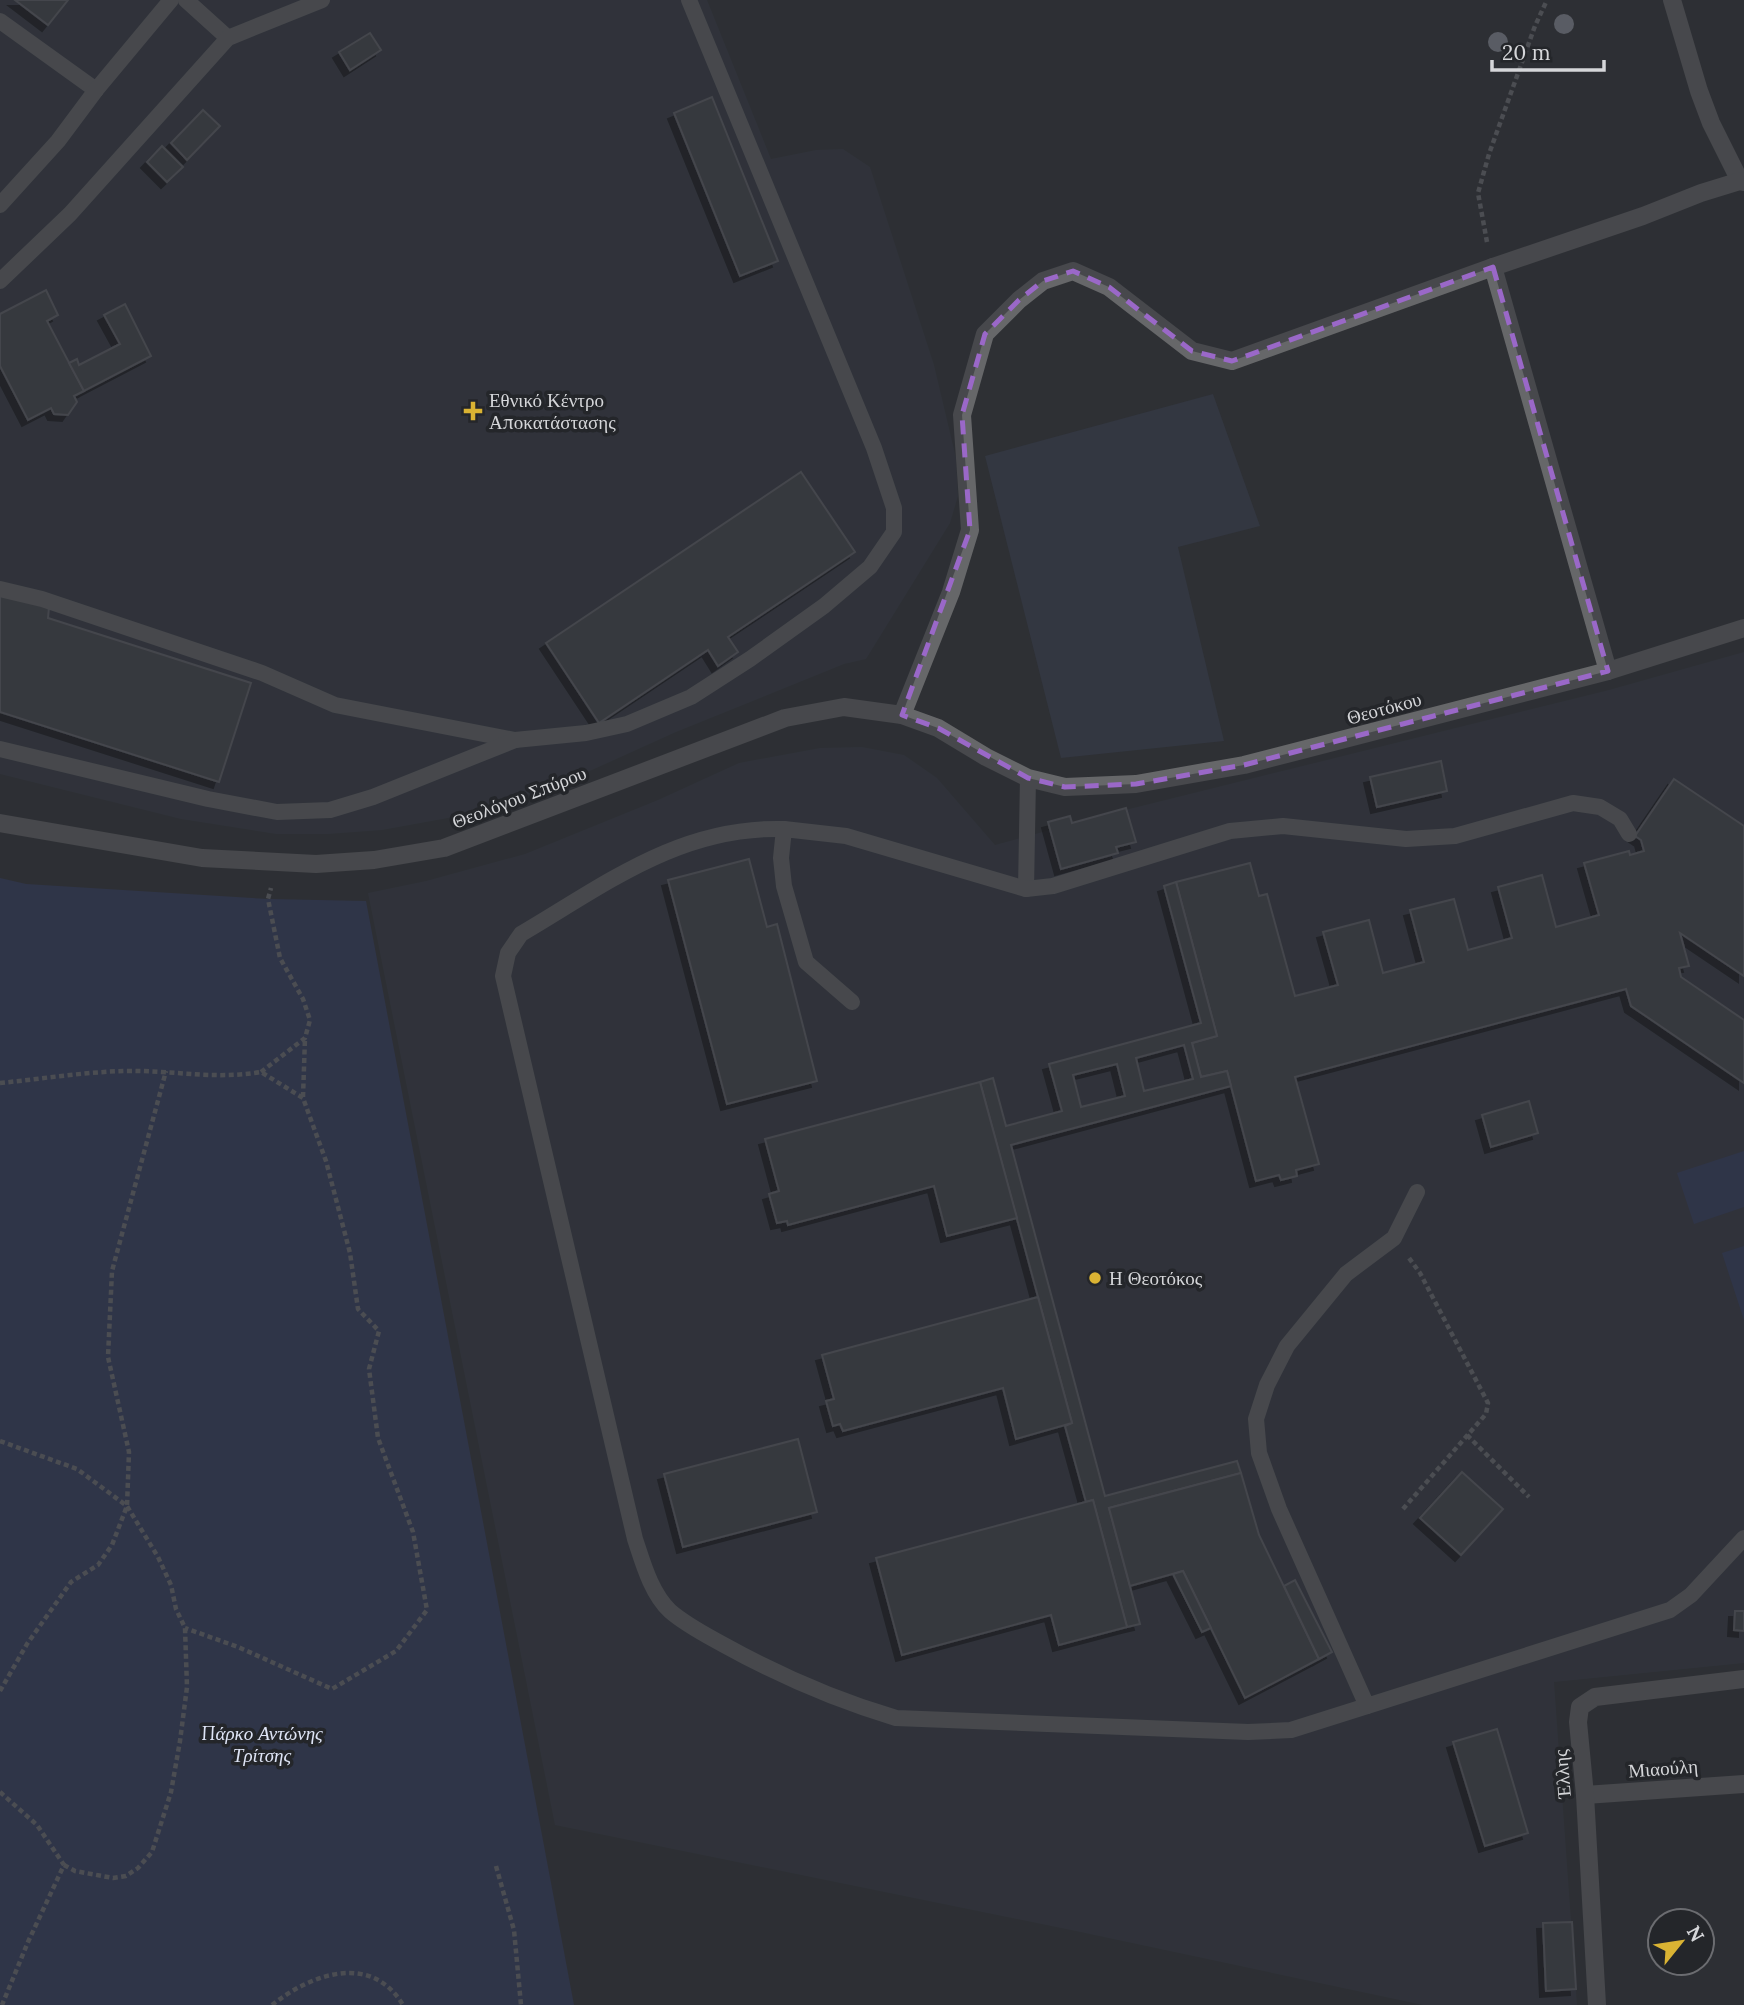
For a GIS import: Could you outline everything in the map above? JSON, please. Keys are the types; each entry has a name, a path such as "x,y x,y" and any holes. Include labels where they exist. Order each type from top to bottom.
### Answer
{"street":[{"path":"902,715 951,592 970,530 962,415 985,334 1019,300 1043,281 1073,271 1109,287 1192,351 1233,361 1701,193 1742,181 1711,124 1672,0"},
{"path":"1493,267 1608,671"},
{"name":"Θεοτόκου","path":"1028,778 1065,787 1136,784 1244,765 1608,671 1744,628"},
{"name":"Θεολόγου Σπύρου","path":"0,823 202,858 279,864 374,859 444,848 785,719 844,708 902,715 938,728 1028,778"},
{"name":"Έλλης","path":"1597,2005 1578,1722 1580,1707 1595,1697 1744,1679"},
{"name":"Μιαούλη","path":"1585,1795 1744,1784"}],"lane":[{"path":"0,205 58,141 96,90 171,0"},
{"path":"186,0 228,38"},
{"path":"0,281 70,214 228,38 322,0"},
{"path":"0,749 208,799 277,812 330,810 373,797 515,740 586,733 627,724 691,697 824,606 870,567 894,532 894,509 874,448 689,0"},
{"path":"0,21 96,90"},
{"path":"0,589 42,599 262,673 335,705 515,740"},
{"path":"1026,889 1028,778"},
{"path":"1629,834 1620,819 1600,807 1573,803 1455,836 1406,839 1283,826 1230,831 1053,886 1026,889 846,835 783,829 731,831 658,853 521,934 508,953 503,976 635,1539 648,1578 669,1609 692,1627 772,1672 849,1704 896,1718 1248,1732 1291,1730 1670,1610 1691,1595 1744,1538"},
{"path":"783,829 780,858 784,886 806,961 852,1002"},
{"path":"1367,1706 1279,1509 1259,1453 1256,1419 1267,1385 1287,1346 1346,1274 1394,1238 1417,1192"}],"path":[{"path":"1493,267 1478,193 1489,154 1547,0"},
{"path":"185,1628 238,1647 332,1689 396,1651 427,1610 413,1532 378,1438 369,1368 379,1331 358,1309 350,1253 326,1161 303,1098 305,1038 310,1020 303,999 280,958 268,899 279,864"},
{"path":"0,1083 123,1071 234,1076 261,1072 305,1038"},
{"path":"0,1691 27,1644 71,1582 98,1565 112,1545 127,1506 129,1452 108,1357 113,1271 166,1071"},
{"path":"261,1072 303,1098"},
{"path":"1394,1238 1420,1273 1488,1403 1486,1414 1403,1510"},
{"path":"1467,1435 1529,1497"},
{"path":"0,1441 77,1469 127,1506 158,1556 171,1586 176,1609 185,1628 187,1686 171,1792 152,1852 126,1876 113,1878 75,1871 65,1865 37,1825 0,1792"},
{"path":"2,2005 28,1942 65,1865"},
{"path":"496,1866 514,1930 520,2005"},
{"path":"272,2005 316,1978 342,1973 360,1974 379,1980 403,2005"}],"highlighted area":[{"path":"1493,267 1608,671 1244,765 1136,784 1065,787 1028,778 938,728 902,715 970,530 962,415 985,334 1019,300 1043,281 1073,271 1109,287 1192,351 1232,361"}],"shaded area":[{"name":"Εθνικό Κέντρο Αποκατάστασης","path":"0,0 707,0 771,159 816,150 843,149 870,167 934,365 956,458 958,496 950,523 866,659 844,664 676,732 592,770 494,807 382,830 276,834 181,819 0,774"},
{"path":"1213,394 1260,526 1178,547 1224,741 1061,758 985,456"},
{"name":"Η Θεοτόκος","path":"1744,652 1744,1663 1554,1682 1577,2005 1423,2005 555,1825 368,893 426,881 525,854 658,800 739,763 820,748 862,747 904,755 937,778 995,845 1050,830 1048,822 1070,816 1073,823 1609,690"}],"green space":[{"name":"Πάρκο Αντώνης Τρίτσης","path":"0,878 26,884 268,899 366,901 574,2005 0,2005"},
{"path":"1744,1151 1744,1207 1694,1224 1677,1173"},
{"path":"1744,1246 1744,1320 1722,1253"}],"building":[{"path":"15,0 68,0 48,25"},
{"path":"370,33 381,50 350,70 339,52"},
{"path":"712,97 778,261 740,276 674,113"},
{"path":"203,110 220,126 187,160 171,143"},
{"path":"162,146 183,167 167,182 147,162"},
{"path":"46,290 58,315 47,321 84,391 74,396 77,402 68,415 54,414 51,408 28,420 0,366 0,314"},
{"path":"125,304 151,356 84,391 69,363 77,359 79,365 120,344 104,315"},
{"path":"801,472 855,552 728,637 738,652 718,666 708,650 599,723 546,643"},
{"path":"0,595 49,607 48,618 251,683 219,782 0,712"},
{"path":"1441,761 1447,791 1377,807 1370,777"},
{"path":"1674,779 1744,826 1744,976 1680,933 1689,966 1679,968 1681,977 1744,1020 1744,1083 1631,1006 1626,989 1295,1077 1319,1164 1296,1170 1297,1176 1281,1180 1279,1175 1256,1181 1227,1071 1201,1077 1192,1043 1217,1036 1176,882 1250,863 1259,896 1267,894 1295,996 1338,985 1323,932 1369,920 1383,973 1424,962 1410,910 1454,899 1468,950 1512,938 1498,887 1542,875 1556,927 1599,915 1584,863 1629,851 1630,855 1644,851 1641,840 1635,836"},
{"path":"1126,808 1136,842 1116,847 1118,853 1061,869 1048,822 1070,816 1072,823"},
{"path":"749,859 767,927 777,924 817,1081 727,1104 668,880"},
{"path":"1176,882 1217,1036 1192,1043 1201,1077 1227,1071 1231,1086 1011,1145 1105,1496 1237,1461 1241,1473 1109,1508 1140,1624 1127,1627 1093,1500 1086,1502 1065,1426 1072,1423 980,1082 993,1078 1006,1126 1062,1111 1049,1064 1201,1023 1164,886","holes":["1184,1045 1193,1079 1144,1091 1136,1058","1117,1064 1125,1096 1081,1107 1073,1075"]},
{"path":"980,1082 1017,1218 947,1236 934,1186 788,1225 787,1221 777,1223 769,1194 779,1191 765,1139"},
{"path":"1529,1101 1538,1133 1491,1147 1482,1115"},
{"path":"1038,1297 1072,1423 1016,1439 1003,1388 843,1431 840,1424 833,1426 826,1401 834,1399 822,1355"},
{"path":"798,1439 817,1512 683,1547 664,1474"},
{"path":"1462,1472 1503,1509 1461,1555 1420,1518"},
{"path":"1241,1473 1259,1535 1319,1659 1245,1698 1183,1571 1130,1586 1109,1508"},
{"path":"1093,1500 1127,1627 1059,1645 1051,1615 902,1655 876,1558"},
{"path":"1183,1571 1211,1628 1202,1632 1173,1574"},
{"path":"1295,1580 1332,1652 1319,1659 1284,1586"},
{"path":"1735,1611 1744,1611 1744,1631 1734,1630"},
{"path":"1497,1729 1528,1833 1485,1846 1453,1742"},
{"path":"1572,1922 1576,1989 1546,1991 1543,1923"}],"place":[{"name":"Εθνικό Κέντρο Αποκατάστασης","path":"473,411"},
{"name":"Η Θεοτόκος","path":"1095,1278"}]}
